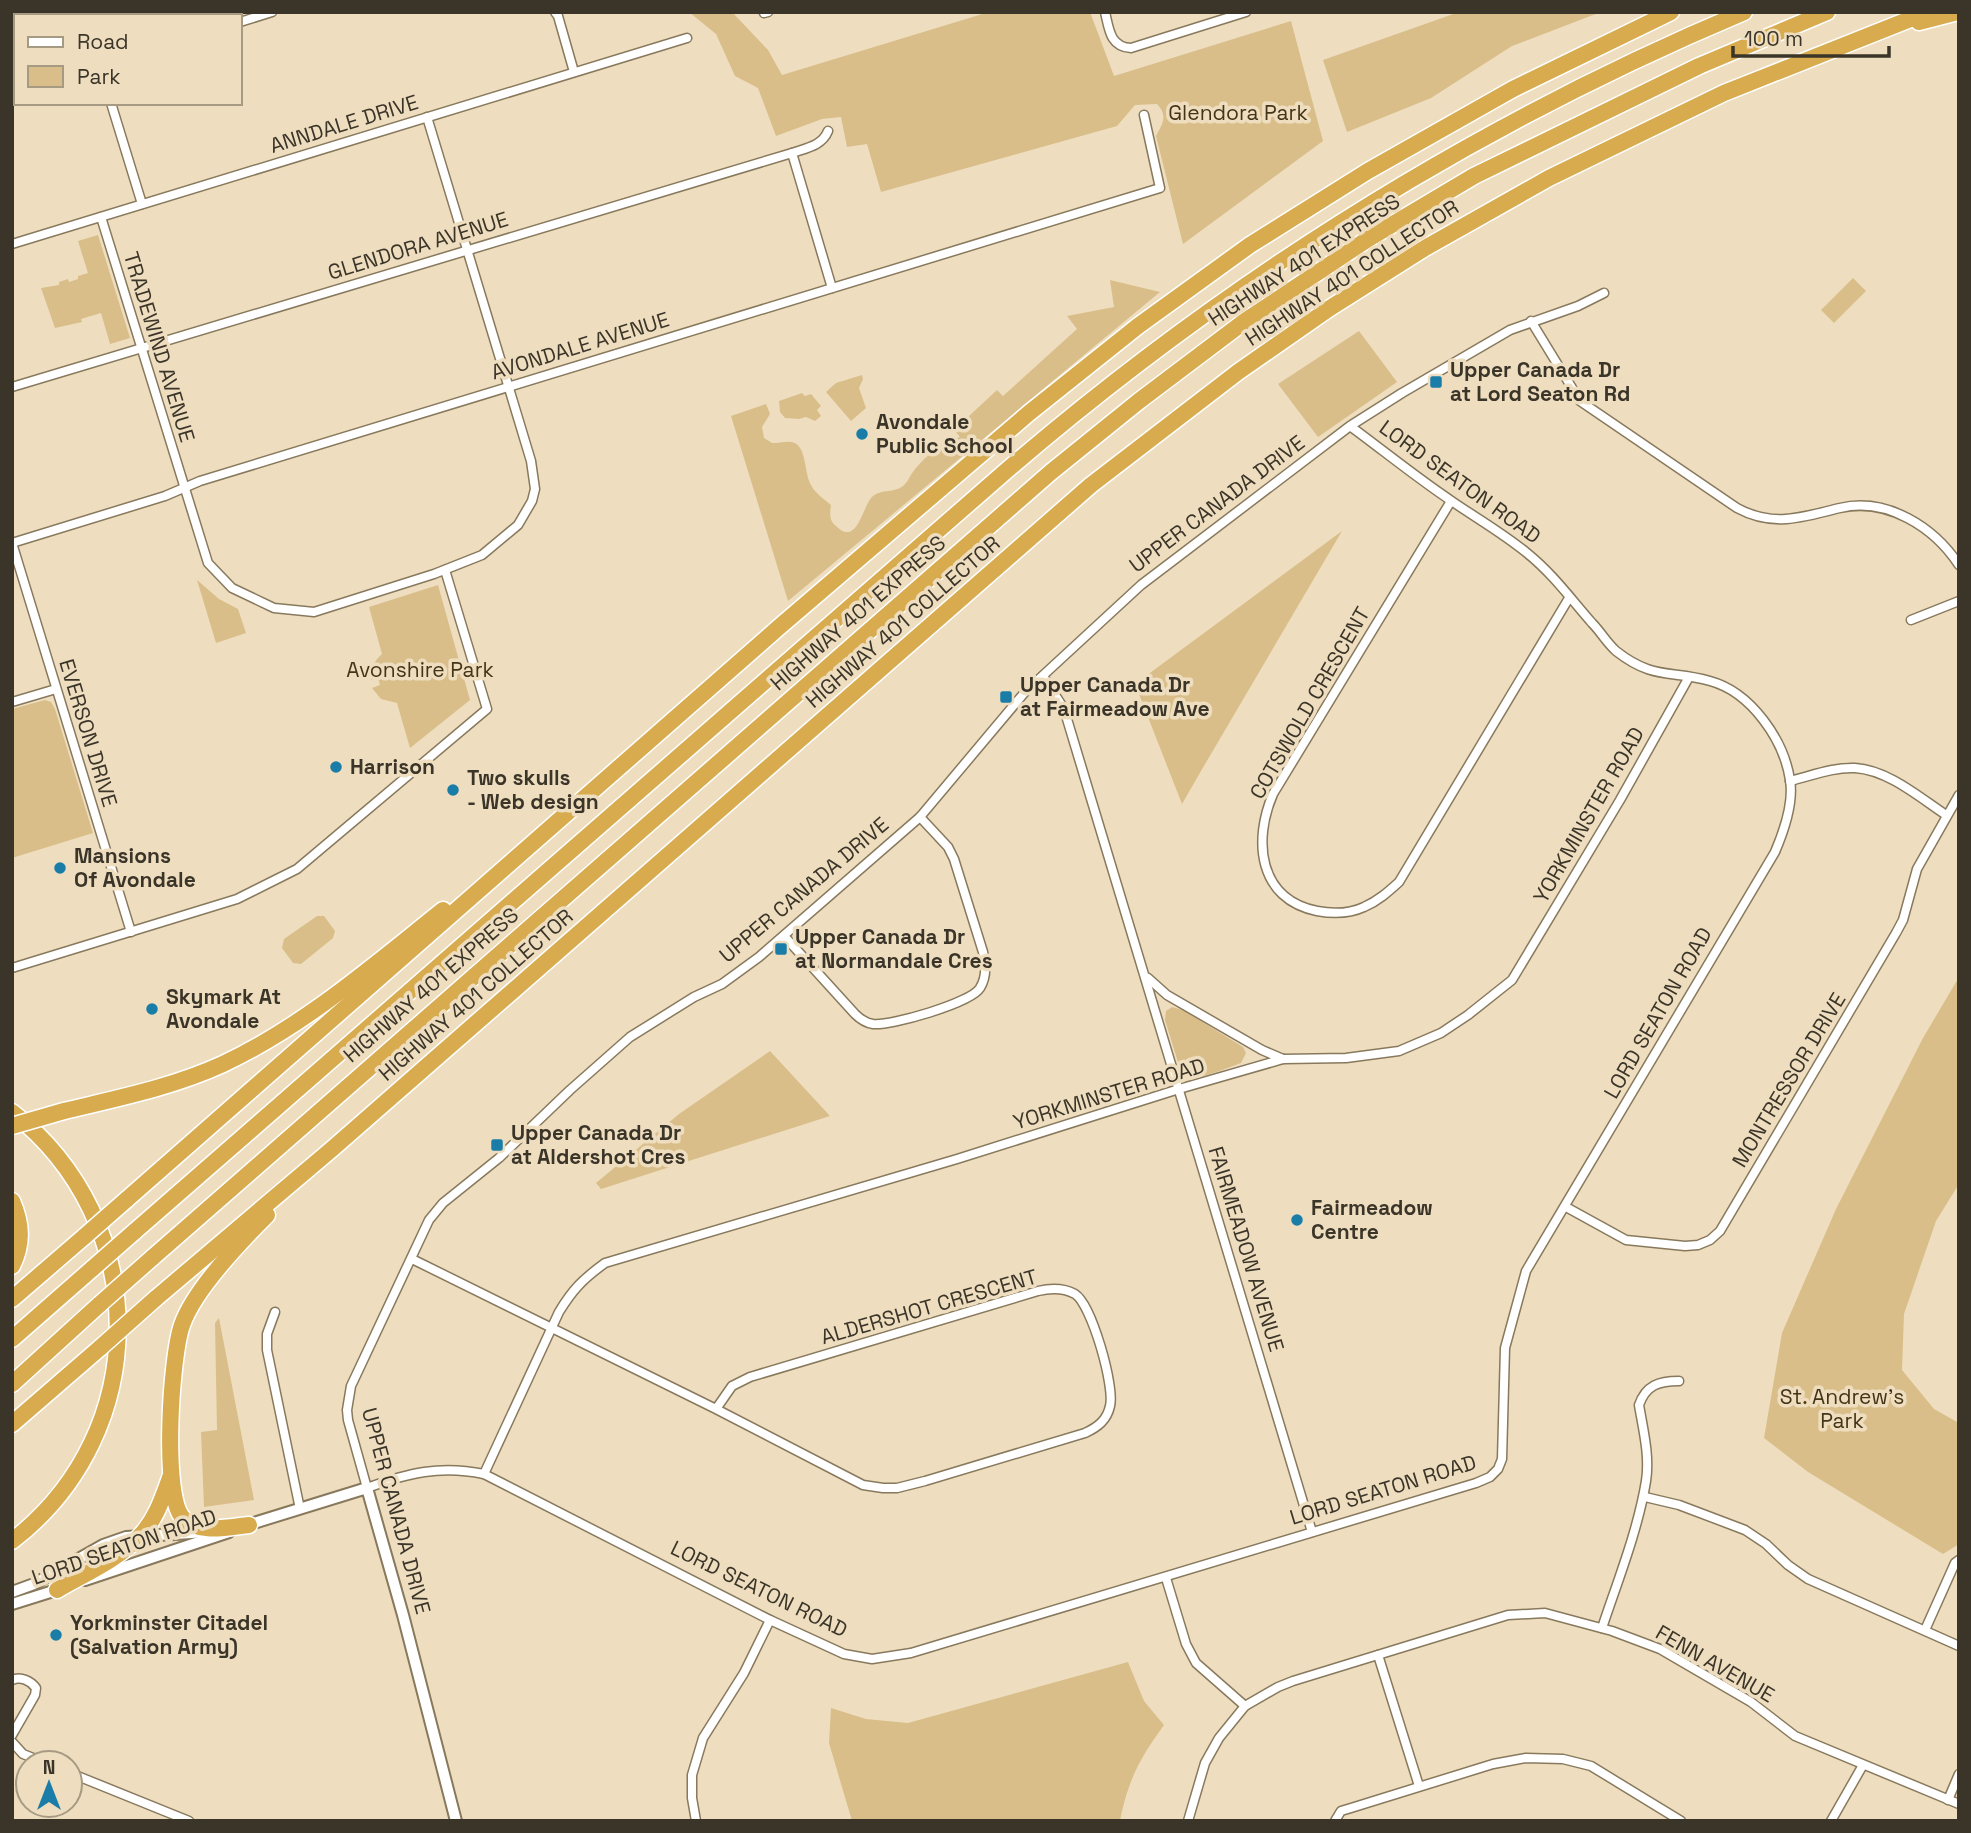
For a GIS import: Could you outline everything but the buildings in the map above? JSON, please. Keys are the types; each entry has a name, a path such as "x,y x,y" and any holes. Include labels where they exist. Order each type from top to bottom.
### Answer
{"highway":[{"path":"1626,33 1663,12"},
{"path":"12,1299 778,628 1029,413 1184,292 1289,219 1399,152 1513,89 1671,12"},
{"name":"HIGHWAY 401 EXPRESS","path":"12,1339 1016,463 1150,354 1301,247 1438,164 1590,82 1744,12"},
{"name":"HIGHWAY 401 EXPRESS","path":"12,1384 152,1258 1051,472 1139,401 1245,321 1368,239 1474,176 1699,66 1827,12"},
{"name":"HIGHWAY 401 COLLECTOR","path":"12,1424 332,1149 1091,485 1238,372 1330,308 1425,248 1549,178 1724,93 1928,12"},
{"path":"1856,39 1958,12"},
{"path":"12,1126 128,1096 199,1074 241,1055 295,1022 446,908 647,734 696,702"},
{"path":"12,1119 64,1111"},
{"path":"12,1112 35,1131 63,1162 92,1210 104,1238 114,1275 119,1336 108,1399 88,1450 58,1496 40,1517 12,1541"},
{"path":"249,1525 195,1526 183,1517 177,1507 172,1472 173,1374 182,1325 204,1287 243,1240 332,1149"},
{"path":"12,1201 21,1231 19,1250 12,1266"},
{"path":"57,1590 124,1550 141,1536 162,1502 172,1472"}],"street":[{"path":"242,21 272,12"},
{"path":"555,12 574,72"},
{"path":"1105,12 1112,40 1122,48 1131,48 1246,12"},
{"name":"ANNDALE DRIVE","path":"12,244 687,38"},
{"path":"112,105 142,204"},
{"name":"AVONDALE AVENUE","path":"12,543 508,386 1160,188 1144,114"},
{"name":"TRADEWIND AVENUE","path":"101,217 208,563 232,588 274,608 314,612 445,570 482,555 518,525 532,501 535,489 531,461 427,117"},
{"name":"GLENDORA AVENUE","path":"12,387 792,153 818,144 828,131"},
{"path":"792,153 832,288"},
{"name":"UPPER CANADA DRIVE","path":"456,1821 347,1410 351,1386 429,1220 443,1203 499,1158 610,1054 643,1028 694,997 722,984 785,937 920,817 1025,692 1141,585 1350,426 1487,342 1531,321 1578,306 1604,293"},
{"path":"1531,321 1580,401 1737,508 1764,520 1811,516 1842,507 1884,509 1901,514 1926,527 1959,565"},
{"name":"LORD SEATON ROAD","path":"12,1604 367,1488 429,1470 459,1469 484,1474 770,1620 844,1654 872,1659 889,1658 1166,1578 1490,1477 1498,1469 1503,1451 1503,1370 1506,1339 1526,1271 1775,852 1787,818 1790,781 1779,747 1762,718 1739,696 1713,681 1664,674 1637,666 1604,639 1554,578 1528,554 1350,426"},
{"name":"COTSWOLD CRESCENT","path":"1451,501 1273,794 1265,813 1261,845 1264,864 1281,892 1304,908 1345,914 1364,908 1383,897 1399,882 1569,598"},
{"name":"EVERSON DRIVE","path":"12,543 131,932"},
{"path":"12,968 237,899 297,869 487,709 445,570"},
{"path":"1912,620 1959,601"},
{"name":"FAIRMEADOW AVENUE","path":"1043,676 1064,709 1312,1532"},
{"name":"YORKMINSTER ROAD","path":"484,1474 572,1290 605,1264 1283,1059 1346,1058 1399,1051 1441,1033 1512,980 1620,800 1689,677"},
{"path":"12,702 56,689"},
{"path":"1790,781 1854,768 1887,776 1947,815"},
{"name":"MONTRESSOR DRIVE","path":"1566,1206 1626,1240 1685,1246 1710,1240 1720,1231 1896,933 1903,920 1917,869 1959,795"},
{"path":"785,937 855,1014 871,1024 884,1024 918,1016 965,1001 974,995 981,987 984,976 986,965 983,951 954,859 948,847 920,817"},
{"path":"1146,977 1167,995 1262,1050 1283,1059"},
{"name":"ALDERSHOT CRESCENT","path":"412,1259 863,1485 897,1488 1086,1433 1100,1426 1108,1413 1111,1390 1089,1312 1076,1295 1063,1288 1038,1291 750,1377 732,1386 716,1409"},
{"path":"275,1312 267,1334 267,1350 300,1509"},
{"path":"1602,1628 1644,1497 1647,1461 1639,1405 1648,1388 1662,1381 1679,1381"},
{"path":"1644,1497 1679,1505 1745,1530 1808,1579 1959,1647"},
{"name":"LORD SEATON ROAD","path":"12,1592 34,1584 103,1545 126,1537 208,1532 249,1525"},
{"path":"1925,1630 1955,1563 1959,1560"},
{"path":"1166,1578 1186,1644 1196,1663 1245,1706 1211,1749 1188,1821"},
{"name":"FENN AVENUE","path":"1245,1706 1278,1687 1378,1655 1508,1615 1545,1613 1602,1628 1660,1649 1743,1697 1795,1736 1959,1804"},
{"path":"696,1821 691,1791 697,1752 707,1728 744,1673 770,1620"},
{"path":"1378,1655 1419,1786"},
{"path":"12,1679 27,1680 36,1688 35,1695 12,1735"},
{"path":"1335,1821 1341,1811 1493,1764 1526,1758 1563,1759 1591,1766 1681,1821"},
{"path":"1831,1821 1863,1765"},
{"path":"1948,1800 1959,1774"},
{"path":"84,1779 189,1821"},
{"path":"1660,1821 1666,1812"}],"green space":[{"name":"Glendora Park","path":"689,12 732,12 768,50 782,75 989,12 1090,12 1114,76 1291,21 1323,141 1183,244 1156,136 1163,120 1157,104 1135,105 1117,126 881,192 867,144 847,147 841,117 822,119 776,136 758,88 735,76 716,34"},
{"path":"1459,12 1601,12 1512,46 1431,98 1347,132 1323,60"},
{"path":"98,235 130,338 110,344 101,313 81,319 82,322 55,328 41,288 59,285 59,282 68,279 69,282 88,273 78,241"},
{"path":"1853,278 1866,291 1834,323 1821,310"},
{"path":"1110,280 1160,292 788,601 731,416 766,404 770,414 762,427 764,438 772,443 790,442 799,446 811,485 831,505 830,513 835,525 849,532 858,523 873,496 903,486 928,456 940,446 960,437 954,430 997,390 1003,396 1077,329 1067,316 1114,307"},
{"path":"1359,331 1397,382 1318,437 1278,384"},
{"path":"862,375 859,388 866,408 851,421 826,392 836,383"},
{"path":"802,393 805,396 811,394 821,406 817,410 821,416 815,421 806,417 785,418 780,412 779,401"},
{"path":"1342,531 1201,771 1182,804 1135,684"},
{"path":"197,580 219,599 238,609 246,633 216,643"},
{"name":"Avonshire Park","path":"438,585 470,700 410,748 397,703 381,699 372,688 380,685 378,678 371,680 371,676 373,666 382,654 369,607"},
{"path":"45,700 51,702 55,709 93,833 12,858 12,709"},
{"path":"317,916 324,916 335,931 333,938 301,964 293,963 282,948 284,939"},
{"name":"St. Andrew’s Park","path":"1959,977 1959,1184 1936,1221 1904,1314 1902,1370 1934,1409 1959,1423 1959,1544 1943,1554 1808,1472 1764,1438 1782,1333 1836,1209 1923,1038"},
{"path":"1172,1007 1183,1010 1243,1047 1246,1053 1241,1063 1202,1076 1181,1072 1165,1020 1166,1011"},
{"path":"770,1051 830,1116 601,1189 596,1183 679,1114"},
{"path":"219,1318 254,1500 204,1507 201,1432 217,1430 215,1323"},
{"path":"1128,1662 1144,1701 1164,1725 1136,1770 1120,1821 852,1821 829,1743 831,1708 866,1719 908,1723"}],"place":[{"name":"Upper Canada Dr at Lord Seaton Rd","path":"1436,382"},
{"name":"Avondale Public School","path":"862,434"},
{"name":"Upper Canada Dr at Fairmeadow Ave","path":"1006,697"},
{"name":"Harrison","path":"336,767"},
{"name":"Two skulls - Web design","path":"453,790"},
{"name":"Mansions Of Avondale","path":"60,868"},
{"name":"Upper Canada Dr at Normandale Cres","path":"781,949"},
{"name":"Skymark At Avondale","path":"152,1009"},
{"name":"Upper Canada Dr at Aldershot Cres","path":"497,1145"},
{"name":"Fairmeadow Centre","path":"1297,1220"},
{"name":"Yorkminster Citadel (Salvation Army)","path":"56,1635"}]}
